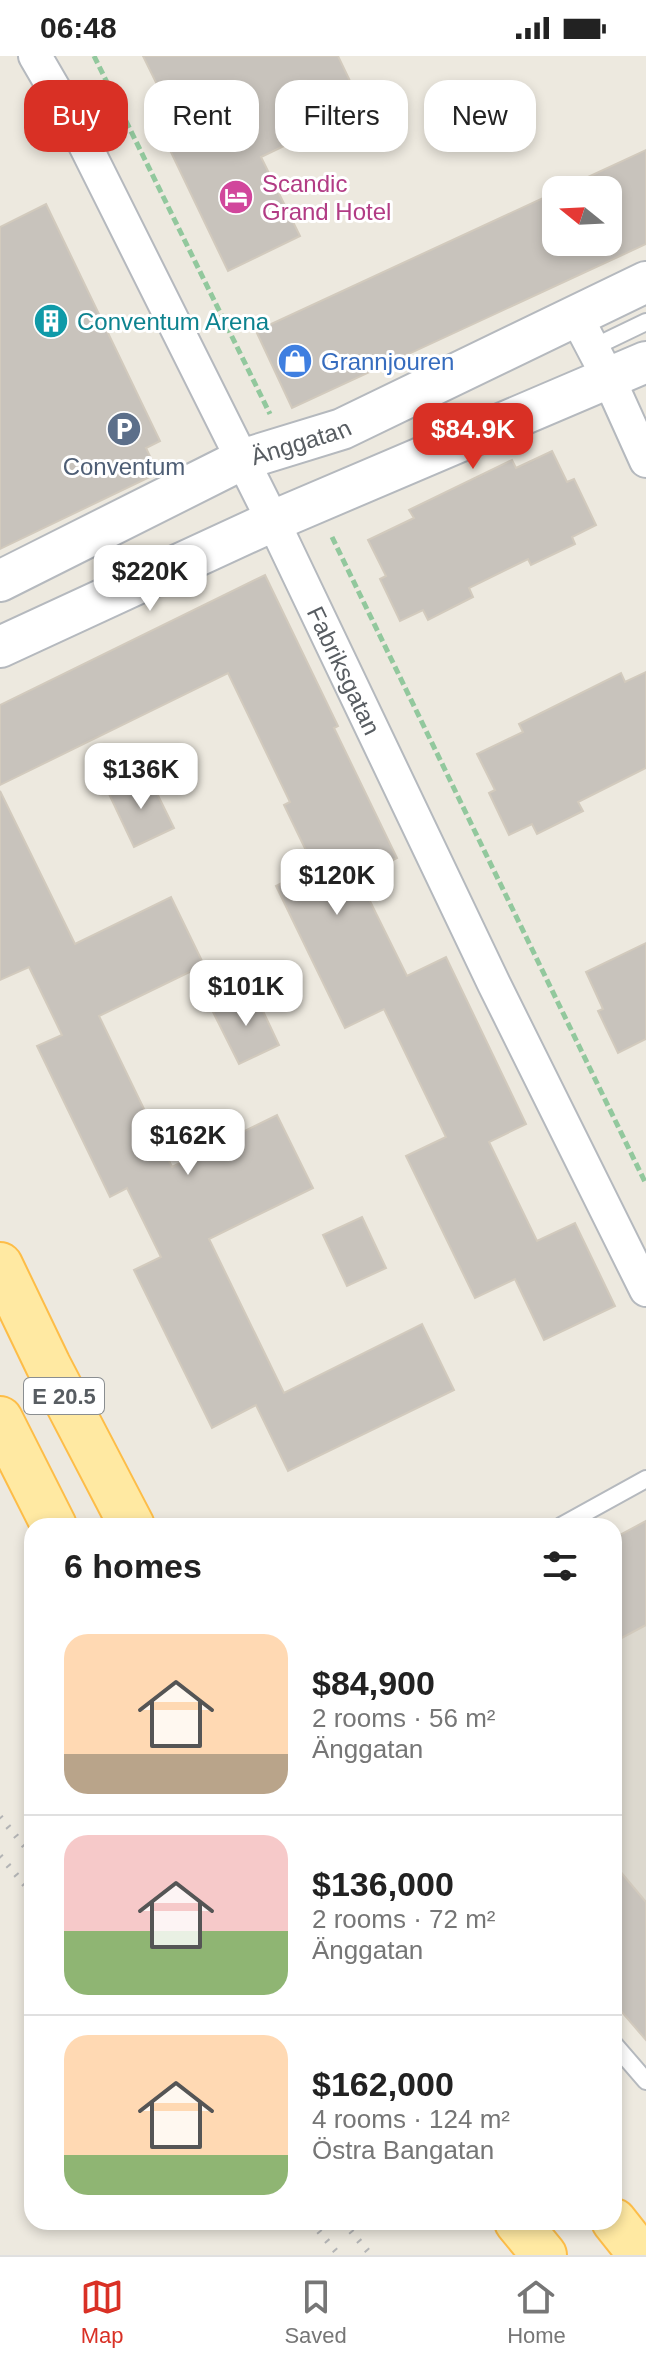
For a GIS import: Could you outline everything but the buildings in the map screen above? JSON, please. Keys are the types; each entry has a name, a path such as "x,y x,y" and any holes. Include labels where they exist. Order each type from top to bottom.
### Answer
{"main road":[{"name":"E 20.5","path":"0,1265 128,1518"},
{"name":"E 20.5","path":"0,1419 50,1518"},
{"path":"524,2230 544,2255"},
{"path":"621,2230 641,2255"}],"street":[{"name":"Fabriksgatan","path":"35,56 74,123 273,521 494,984 646,1290"},
{"name":"Änggatan","path":"0,647 315,503 593,348 646,282"},
{"name":"Änggatan","path":"0,581 241,460 593,348 646,362"},
{"path":"593,348 646,461"}],"lane":[{"path":"593,348 646,322"},
{"path":"575,1518 646,1479"},
{"path":"622,2053 646,2081"}],"path":[{"path":"94,56 286,446"},
{"path":"315,503 646,1184"}],"shaded area":[{"path":"646,1521 646,2040 622,2012 622,1534"}],"railway":[{"path":"0,1817 24,1846"},
{"path":"0,1856 24,1884"},
{"path":"318,2230 339,2255"},
{"path":"350,2230 371,2255"}],"place":[{"name":"Scandic Grand Hotel","path":"236,197"},
{"name":"Conventum Arena","path":"51,321"},
{"name":"Grannjouren","path":"295,361"},
{"name":"Conventum","path":"124,429"}]}
